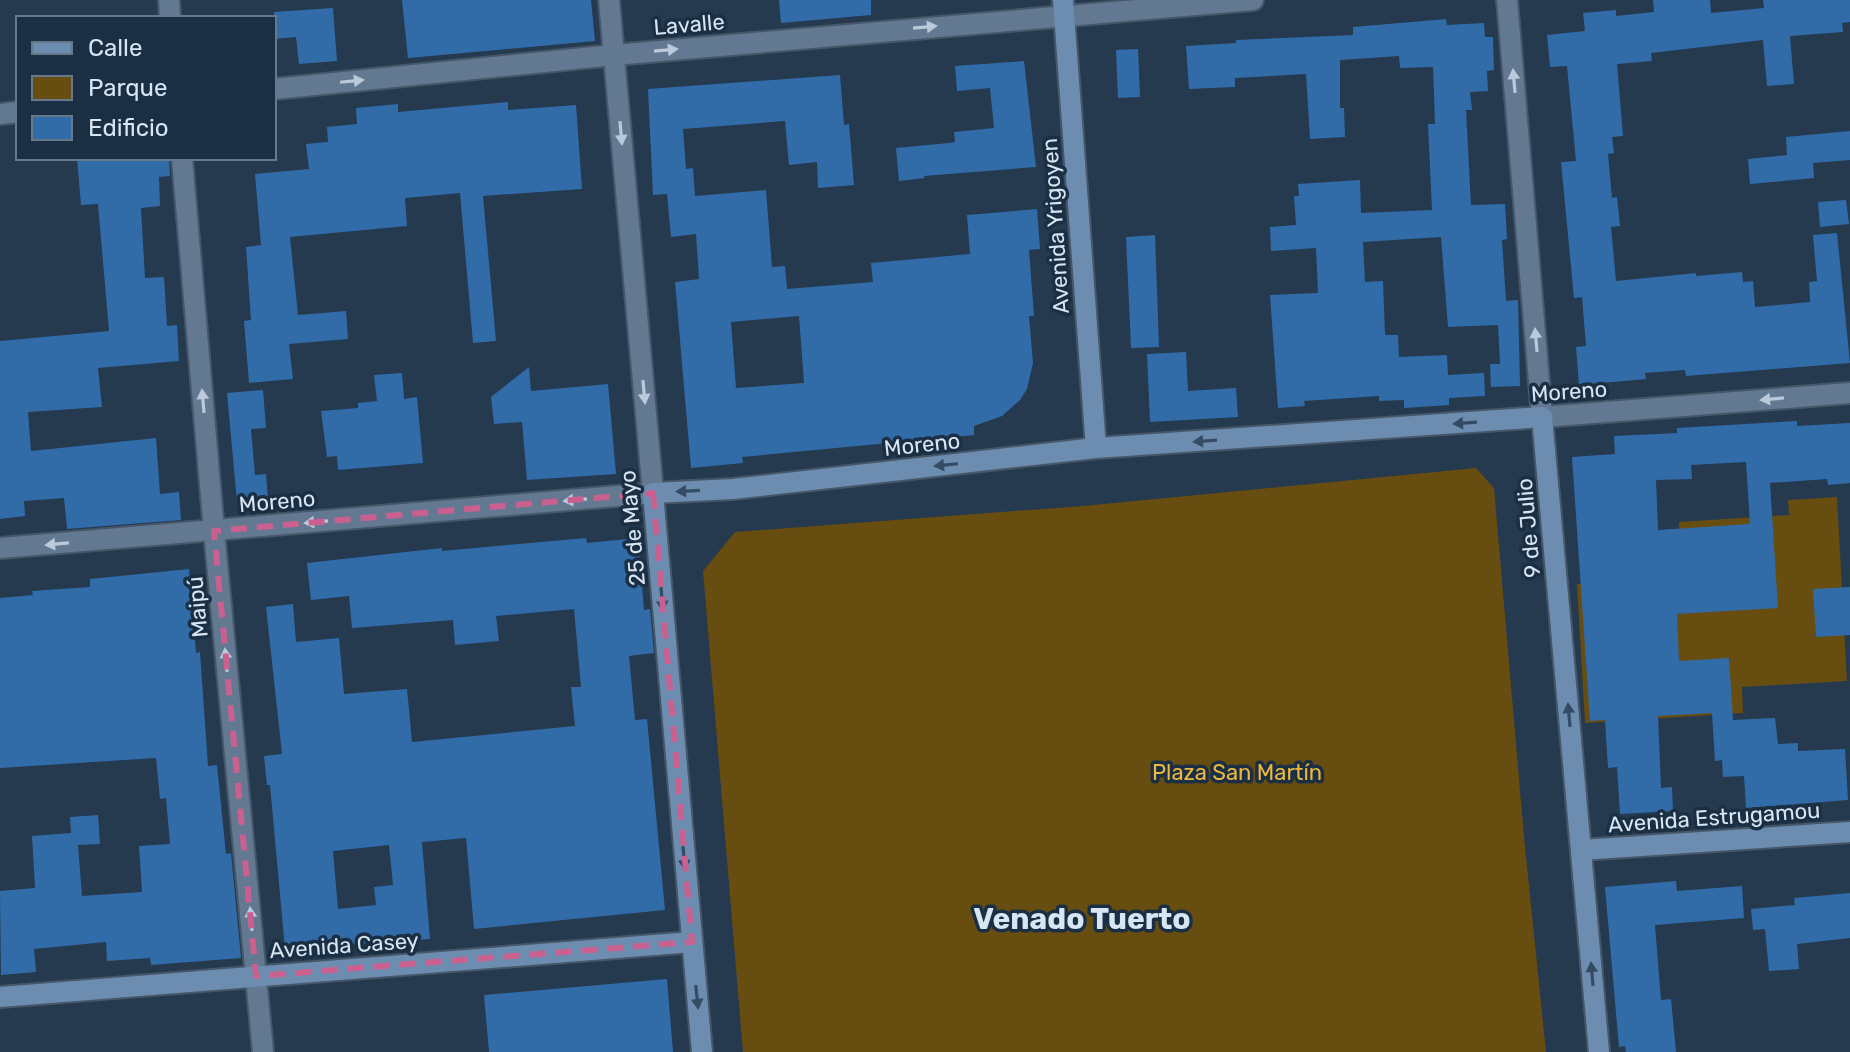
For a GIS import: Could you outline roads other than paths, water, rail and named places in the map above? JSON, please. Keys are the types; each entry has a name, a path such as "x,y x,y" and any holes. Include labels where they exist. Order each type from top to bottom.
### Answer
{"main road":[{"name":"Avenida Yrigoyen","path":"1063,7 1096,448"},
{"name":"Moreno","path":"653,493 733,489 1096,448 1542,417"},
{"name":"9 de Julio","path":"1542,417 1599,1052"},
{"name":"25 de Mayo","path":"653,493 702,1052"},
{"name":"Avenida Estrugamou","path":"1581,850 1850,832"},
{"name":"Avenida Casey","path":"0,997 692,942"}],"street":[{"name":"25 de Mayo","path":"609,0 653,493"},
{"name":"Lavalle","path":"276,89 1063,7 1253,0"},
{"name":"9 de Julio","path":"1507,0 1542,417"},
{"name":"Maipú","path":"182,160 263,1052"},
{"name":"Moreno","path":"1542,417 1850,393"},
{"name":"Moreno","path":"0,548 653,493"}],"district":[{"name":"Venado Tuerto","path":"1082,919"}],"park label":[{"name":"Plaza San Martín","path":"1237,772"}]}
